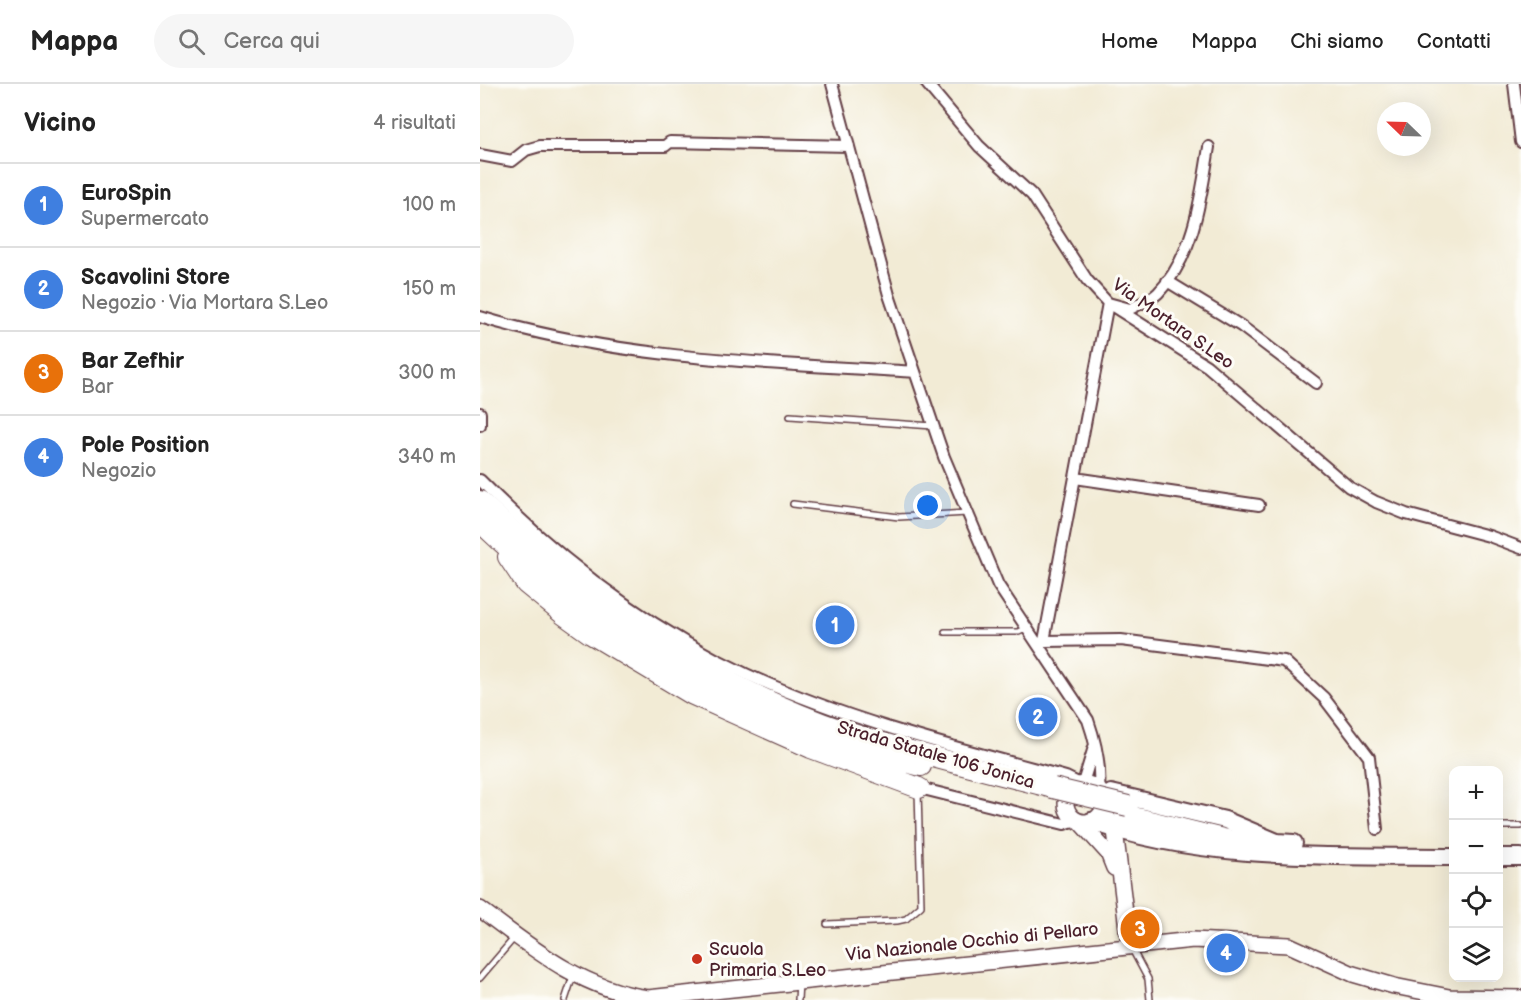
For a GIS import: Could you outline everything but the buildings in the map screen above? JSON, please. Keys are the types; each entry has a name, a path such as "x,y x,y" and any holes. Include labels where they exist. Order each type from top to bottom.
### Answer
{"highway":[{"name":"Strada Statale 106 Jonica","path":"480,501 574,583 670,649 751,691 847,732 1051,792 1123,817 1277,847"},
{"name":"Strada Statale 106 Jonica","path":"480,522 556,588 601,622 664,662 736,700 797,728 867,753 1051,792"},
{"path":"496,537 526,584 591,634 626,656 693,695 753,724 919,788"},
{"path":"847,732 937,743"}],"main road":[{"path":"1100,791 1225,820 1277,847"},
{"path":"1087,818 1123,817"},
{"name":"Strada Statale 106 Jonica","path":"1277,847 1449,848"},
{"name":"Strada Statale 106 Jonica","path":"1277,847 1449,857"},
{"path":"1503,848 1521,848"},
{"path":"1503,857 1521,857"}],"street":[{"path":"832,84 890,295 933,426 998,585 1027,628 1041,642 1088,720 1095,741 1100,791 1104,803 1087,818 1064,824 919,788"},
{"name":"Via Mortara S.Leo","path":"927,84 979,146 1032,195 1087,280 1108,303 1207,366 1348,487 1406,514 1489,536 1521,548"},
{"path":"1514,84 1521,142"},
{"path":"480,155 512,160 526,150 540,146 664,146 670,142 849,146"},
{"path":"1041,642 1108,303 1130,309 1157,294 1181,263 1202,194 1209,147"},
{"path":"1167,281 1241,326 1316,383"},
{"path":"480,317 535,334 698,358 915,372"},
{"path":"480,414 480,426"},
{"path":"1075,478 1259,506"},
{"path":"480,480 561,557 627,606 704,652 780,689 937,743 1066,777 1081,784 1092,784 1100,791"},
{"path":"1041,642 1121,640 1284,661 1324,698 1370,757 1377,829"},
{"path":"1095,741 1081,784 1069,792 1066,801 1067,810 1087,818 1108,853 1120,885"},
{"path":"1123,817 1120,885 1129,945"},
{"name":"Via Nazionale Occhio di Pellaro","path":"480,909 574,975 618,994 648,998 1129,945 1193,940 1289,945 1353,974 1394,986 1449,997 1521,998"}],"lane":[{"path":"790,416 933,426"},
{"path":"793,504 899,517 967,513"},
{"path":"945,632 1019,633 1027,628"},
{"path":"827,924 897,921 906,919 921,906 919,788"},
{"path":"1503,825 1521,826"},
{"path":"480,978 516,936"},
{"path":"1129,945 1149,979 1150,1000"},
{"path":"565,1000 574,975"},
{"path":"798,1000 800,981"}],"place":[{"name":"EuroSpin","path":"835,625"},
{"name":"Scavolini Store","path":"1038,717"},
{"name":"Bar Zefhir","path":"1140,929"},
{"name":"Pole Position","path":"1226,953"},
{"name":"Scuola Primaria S.Leo","path":"697,959"}]}
